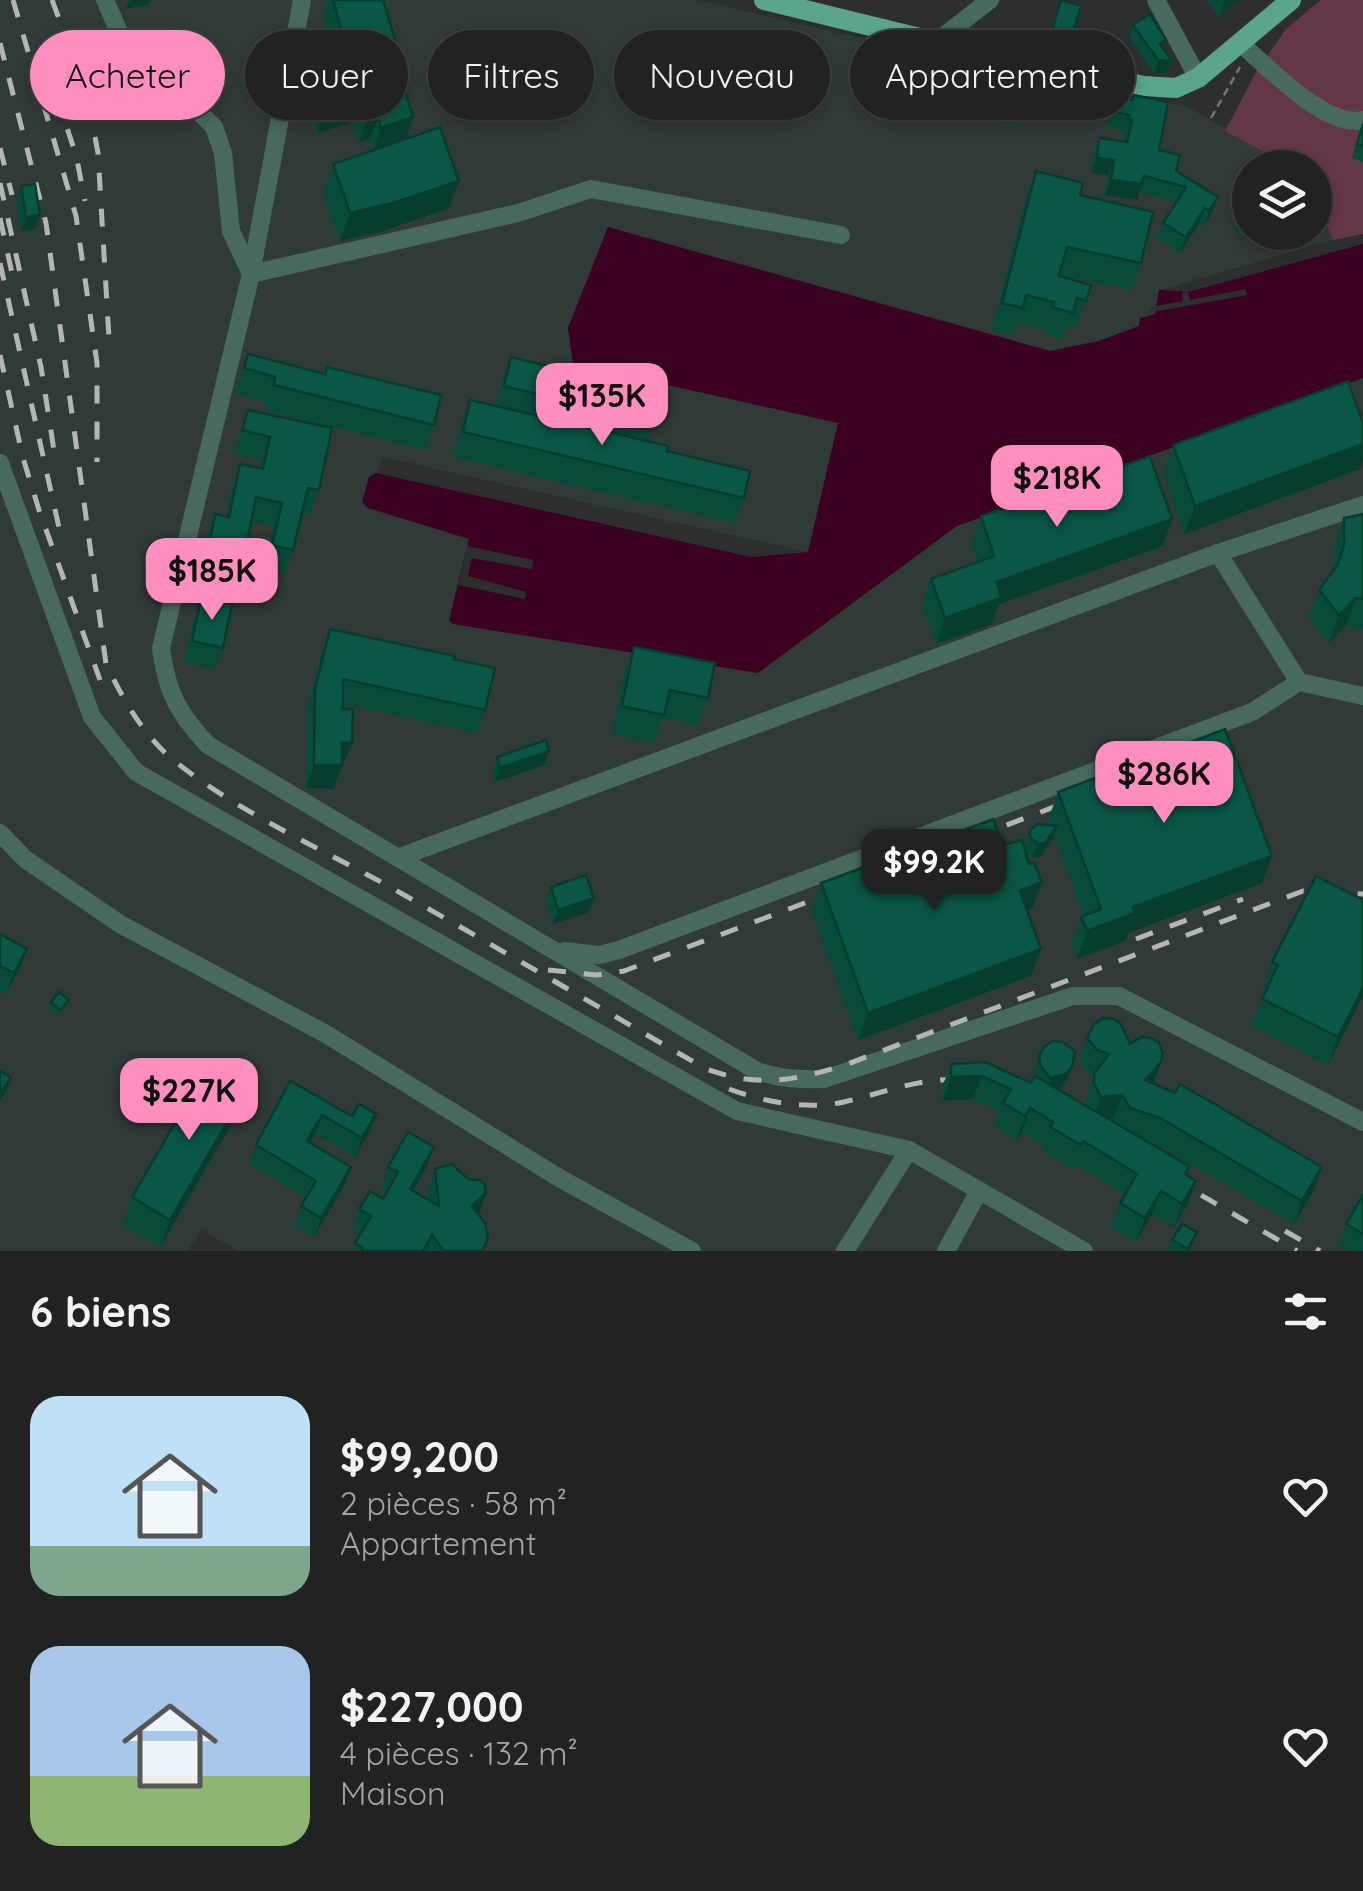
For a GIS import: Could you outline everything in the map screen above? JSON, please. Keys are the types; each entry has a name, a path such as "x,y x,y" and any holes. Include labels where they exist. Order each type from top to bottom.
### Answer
{"main road":[{"path":"764,0 810,5 895,30"},
{"path":"1135,84 1176,88 1198,78 1217,66 1291,0"}],"street":[{"path":"105,0 119,32 214,127 222,154 231,231 251,274"},
{"path":"302,0 251,274 161,648 166,683 183,719 208,744 770,1076 824,1079 1073,996 1119,996 1363,1122"},
{"path":"951,30 990,0"},
{"path":"1156,0 1198,78"},
{"path":"1240,43 1325,114 1342,121 1363,120"},
{"path":"251,274 518,213 591,189 841,235"},
{"path":"0,463 92,718 136,772 737,1112 909,1150 1084,1251"},
{"path":"400,858 1218,553 1363,505"},
{"path":"1218,553 1298,682"},
{"path":"555,950 598,955 619,950 1252,712 1298,682 1363,696"},
{"path":"0,833 24,859 120,924 326,1034 561,1179 692,1251"},
{"path":"846,1251 909,1150"},
{"path":"946,1251 978,1190"}],"shaded area":[{"path":"0,0 698,0 825,30 614,30 614,120 830,120 830,31 850,36 850,120 1135,120 1135,96 1186,106 1262,150 1232,150 1232,250 1298,250 1160,290 1155,314 1139,326 1099,341 1050,351 608,228 573,364 838,423 808,552 383,457 365,502 470,529 465,620 957,526 1363,378 1363,1251 238,1251 202,1230 187,1251 0,1251"},
{"path":"1321,0 1363,0 1363,234 1332,238 1332,150 1260,150 1225,131 1256,72 1286,29"},
{"path":"608,227 1050,351 1099,341 1139,326 1140,318 1155,314 1159,290 1188,292 1363,244 1363,378 957,526 758,673 453,624 449,620 469,539 368,508 362,502 369,477 376,473 751,557 808,552 838,423 573,364 568,328"}],"pier":[{"path":"1246,289 1247,295 1148,313 1151,307 1183,301 1182,293 1188,292 1190,300"},
{"path":"467,546 533,560 532,569 472,558 468,576 526,592 525,599 458,585"}],"building":[{"path":"333,0 383,0 392,30 341,30"},
{"path":"1061,0 1081,6 1074,30 1052,30"},
{"path":"1150,14 1166,40 1160,44 1172,61 1158,60 1133,25"},
{"path":"1135,95 1168,102 1159,150 1180,155 1176,171 1218,197 1209,211 1205,208 1186,237 1163,223 1186,187 1144,176 1142,184 1111,180 1114,160 1097,158 1099,138 1127,142 1135,120"},
{"path":"379,120 404,120 381,128"},
{"path":"1363,124 1363,146 1357,144"},
{"path":"440,127 459,181 350,213 333,164"},
{"path":"1036,171 1083,183 1080,195 1153,212 1141,263 1067,247 1059,276 1091,285 1086,301 1077,298 1073,313 1052,307 1054,302 1026,295 1023,308 1002,303"},
{"path":"35,184 40,215 26,217 21,186"},
{"path":"248,354 325,374 327,367 441,395 434,425 274,385 275,377 244,368"},
{"path":"511,357 661,394 654,422 504,386"},
{"path":"1348,381 1363,423 1363,444 1195,506 1173,445"},
{"path":"470,400 668,446 667,451 750,471 744,498 463,432"},
{"path":"248,410 332,428 319,490 308,488 293,550 272,545 282,503 256,497 246,548 210,541 215,514 229,517 240,464 263,469 270,437 242,430"},
{"path":"1150,456 1172,519 997,582 1001,598 945,618 931,579 994,556 981,516"},
{"path":"1363,514 1363,599 1356,598 1339,615 1319,590 1338,564 1344,545 1344,518"},
{"path":"201,598 232,604 223,648 192,641"},
{"path":"330,629 495,668 485,710 343,679 343,709 353,709 352,743 342,743 342,765 314,765 315,688"},
{"path":"634,647 715,663 708,698 670,690 664,715 622,706"},
{"path":"1225,729 1272,856 1133,907 1135,913 1087,931 1081,917 1101,909 1058,792"},
{"path":"546,740 549,751 500,768 497,757"},
{"path":"993,819 1003,845 1022,840 1029,864 1034,862 1042,882 1020,891 1041,949 868,1013 821,883"},
{"path":"1037,824 1057,826 1045,843 1038,844 1030,837 1030,830"},
{"path":"586,875 594,898 558,910 551,887"},
{"path":"1316,876 1363,900 1363,988 1338,1037 1262,999 1278,965 1272,962"},
{"path":"0,934 27,949 14,973 0,966"},
{"path":"59,992 69,1000 60,1010 51,1002"},
{"path":"1103,1018 1121,1024 1130,1044 1141,1037 1159,1043 1161,1062 1145,1080 1175,1093 1180,1084 1322,1167 1302,1201 1160,1118 1130,1108 1122,1095 1101,1097 1094,1074 1109,1054 1097,1050 1087,1038 1094,1024"},
{"path":"1052,1041 1062,1042 1075,1051 1072,1067 1066,1074 1050,1078 1040,1065 1039,1056"},
{"path":"985,1062 1031,1083 1035,1076 1189,1166 1185,1174 1196,1181 1182,1204 1161,1191 1145,1218 1120,1203 1137,1174 1083,1141 1081,1145 1050,1127 1053,1122 1030,1108 1025,1116 1003,1103 1011,1089 982,1076 951,1077 951,1064"},
{"path":"208,1066 247,1088 170,1220 132,1197"},
{"path":"0,1070 11,1078 0,1094"},
{"path":"290,1081 352,1116 359,1104 376,1114 362,1138 322,1115 307,1141 351,1167 321,1218 301,1206 316,1181 256,1145"},
{"path":"408,1132 434,1147 410,1189 439,1206 435,1169 452,1164 468,1179 480,1180 485,1185 486,1193 472,1206 485,1223 488,1238 482,1251 444,1251 432,1235 423,1251 362,1251 355,1243 371,1216 359,1209 370,1191 383,1199 398,1172 388,1167"},
{"path":"1363,1195 1363,1234 1346,1224"},
{"path":"1182,1224 1197,1232 1188,1249 1172,1240"}],"railway":[{"path":"13,0 76,216 97,363 97,462"},
{"path":"52,0 87,94 98,153 109,338"},
{"path":"0,43 46,223 106,664 128,705 155,742 225,797 706,1069 743,1079 792,1078 845,1065 1303,891 1363,894"},
{"path":"64,120 85,201"},
{"path":"0,148 12,195"},
{"path":"0,183 41,367 55,457"},
{"path":"0,218 13,278"},
{"path":"0,263 62,541"},
{"path":"0,355 23,458 100,680"},
{"path":"973,838 1080,797"},
{"path":"548,970 597,975 624,971 842,889"},
{"path":"1136,939 1243,899"},
{"path":"729,1089 771,1101 815,1105 844,1102 924,1082 974,1081"},
{"path":"1170,1177 1297,1251"},
{"path":"1285,1231 1320,1251"}]}
